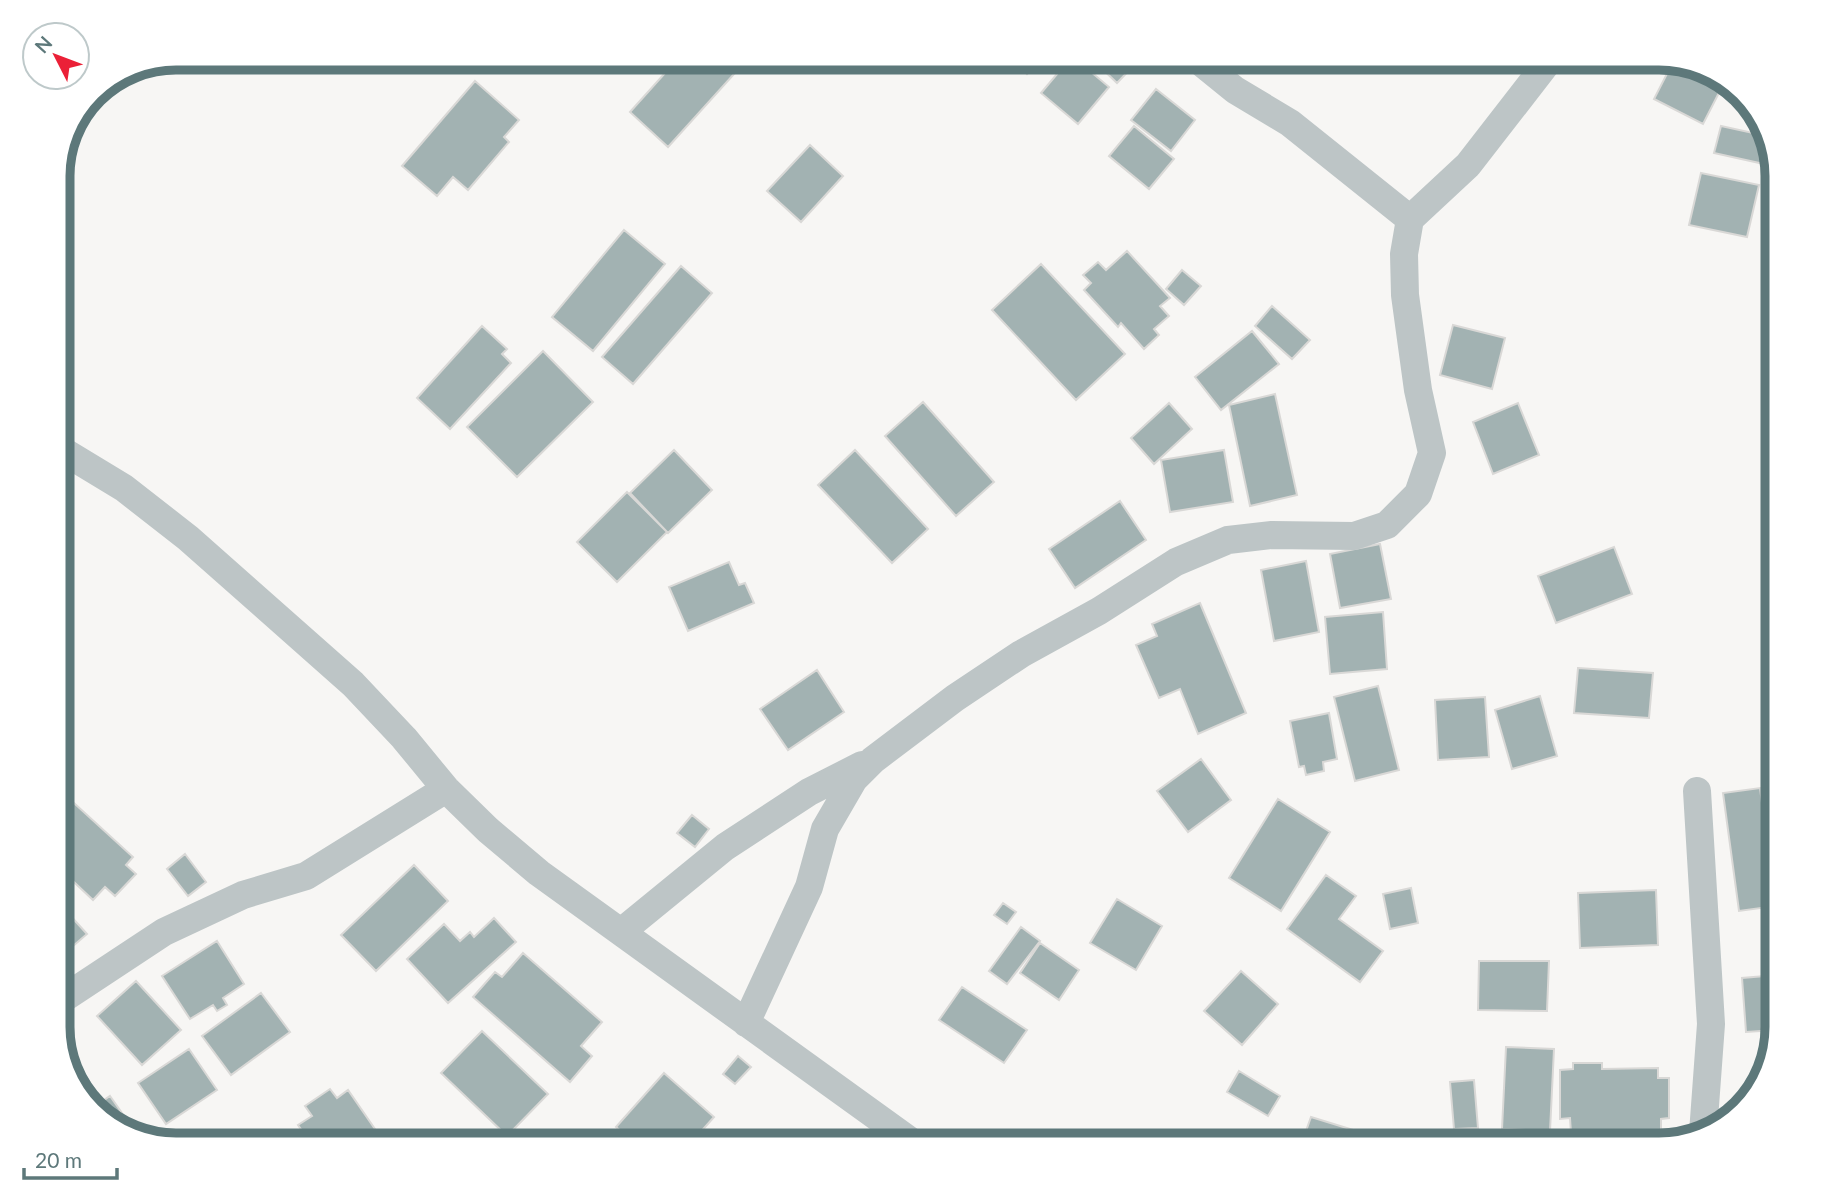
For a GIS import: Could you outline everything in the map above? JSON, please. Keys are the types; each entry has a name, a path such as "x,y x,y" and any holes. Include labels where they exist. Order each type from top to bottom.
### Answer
{"street":[{"path":"1210,70 1235,90 1290,123 1410,219"},
{"path":"746,1023 809,887 825,829 855,779 873,760 955,698 1020,654 1099,611 1176,562 1228,540 1272,535 1354,536 1387,525 1418,494 1432,453 1418,390 1405,295 1404,254 1410,219 1468,165 1542,70"},
{"path":"70,454 124,488 188,538 353,684 404,738 446,789 488,830 539,873 899,1133"},
{"path":"621,932 725,847 809,792 873,760"},
{"path":"70,994 164,932 243,895 306,876 446,789"},
{"path":"1697,791 1711,1024 1704,1123"}],"building":[{"path":"668,70 738,70 668,147 630,112"},
{"path":"1060,70 1089,70 1109,87 1078,124 1041,93"},
{"path":"1103,70 1129,70 1117,83"},
{"path":"1669,71 1699,78 1720,90 1703,124 1654,99"},
{"path":"475,81 519,120 504,137 509,142 468,190 453,177 437,196 402,166"},
{"path":"1156,89 1195,120 1171,151 1131,120"},
{"path":"1134,126 1174,159 1149,189 1109,156"},
{"path":"1721,126 1756,134 1764,164 1714,153"},
{"path":"810,145 843,176 801,222 767,191"},
{"path":"1701,173 1759,185 1747,237 1689,225"},
{"path":"624,230 665,264 593,351 552,317"},
{"path":"1127,251 1170,298 1160,306 1169,316 1154,329 1159,335 1144,349 1121,323 1118,327 1084,290 1091,283 1083,275 1098,262 1106,270"},
{"path":"1041,264 1125,354 1076,400 992,310"},
{"path":"681,266 712,293 633,384 602,357"},
{"path":"1182,270 1201,286 1184,305 1166,289"},
{"path":"1272,306 1310,340 1292,359 1255,326"},
{"path":"1453,325 1505,338 1492,389 1440,375"},
{"path":"482,326 507,349 502,354 511,363 450,429 417,398"},
{"path":"1252,331 1279,364 1221,410 1195,377"},
{"path":"543,351 593,402 517,477 467,427"},
{"path":"1275,394 1297,495 1250,506 1229,405"},
{"path":"923,402 994,482 956,516 885,436"},
{"path":"1169,403 1192,429 1154,464 1131,438"},
{"path":"1518,403 1539,455 1493,474 1473,422"},
{"path":"674,450 712,490 668,533 630,493"},
{"path":"855,450 928,529 892,563 818,485"},
{"path":"1224,450 1233,502 1170,512 1161,460"},
{"path":"627,492 667,532 617,582 577,542"},
{"path":"1120,501 1146,540 1075,588 1049,549"},
{"path":"1380,544 1391,599 1340,608 1330,554"},
{"path":"1614,547 1632,594 1556,623 1538,576"},
{"path":"1306,561 1319,632 1274,641 1261,570"},
{"path":"729,562 739,585 745,583 754,603 688,631 669,587"},
{"path":"1200,603 1246,713 1198,734 1180,689 1159,698 1136,645 1157,636 1152,624"},
{"path":"1383,612 1387,669 1330,674 1325,617"},
{"path":"1578,668 1653,673 1649,718 1574,713"},
{"path":"817,670 844,712 788,750 760,709"},
{"path":"1378,686 1399,770 1355,781 1334,697"},
{"path":"1540,696 1557,756 1512,769 1495,710"},
{"path":"1485,697 1489,757 1438,760 1435,700"},
{"path":"1329,713 1337,759 1323,762 1324,771 1306,775 1304,766 1299,767 1290,721"},
{"path":"1201,759 1231,800 1188,832 1157,791"},
{"path":"1760,788 1765,825 1765,907 1739,911 1723,793"},
{"path":"70,799 133,857 126,865 136,874 115,896 105,887 93,900 70,878"},
{"path":"1278,799 1330,832 1281,911 1229,878"},
{"path":"692,815 709,829 695,847 677,833"},
{"path":"185,854 206,882 188,896 167,869"},
{"path":"414,865 448,901 376,971 341,935"},
{"path":"1326,875 1356,896 1339,919 1383,951 1360,982 1287,929"},
{"path":"1411,888 1418,923 1390,929 1383,894"},
{"path":"1656,890 1658,945 1580,948 1578,893"},
{"path":"1117,899 1162,926 1136,970 1090,943"},
{"path":"1003,903 1016,912 1007,924 994,915"},
{"path":"70,915 87,934 70,949"},
{"path":"494,918 516,942 448,1003 407,959 444,924 460,941 470,932 474,937"},
{"path":"1021,927 1040,941 1007,984 989,971"},
{"path":"217,941 244,984 223,998 227,1005 217,1011 213,1005 190,1019 162,976"},
{"path":"1040,943 1079,970 1059,1000 1020,973"},
{"path":"523,953 602,1022 581,1046 592,1056 570,1082 473,997 495,972 502,977"},
{"path":"1479,961 1549,961 1547,1011 1478,1010"},
{"path":"1241,971 1278,1004 1242,1045 1204,1011"},
{"path":"1765,976 1765,1031 1746,1032 1742,978"},
{"path":"136,981 181,1030 142,1065 97,1016"},
{"path":"962,987 1027,1030 1004,1063 939,1020"},
{"path":"261,993 290,1032 231,1075 202,1036"},
{"path":"482,1031 548,1094 510,1133 504,1133 441,1073"},
{"path":"1506,1047 1554,1049 1550,1131 1502,1129"},
{"path":"189,1049 217,1090 166,1124 138,1083"},
{"path":"738,1056 751,1067 735,1084 723,1074"},
{"path":"77,1063 95,1090 92,1092 84,1080"},
{"path":"1573,1063 1602,1063 1602,1069 1658,1068 1658,1078 1669,1078 1669,1118 1661,1119 1661,1131 1571,1133 1570,1118 1560,1119 1560,1070 1573,1069"},
{"path":"1239,1071 1280,1096 1268,1116 1227,1092"},
{"path":"664,1073 714,1117 700,1133 623,1133 616,1127"},
{"path":"1474,1080 1478,1128 1454,1129 1450,1082"},
{"path":"330,1089 337,1098 348,1090 378,1133 304,1133 298,1125 312,1116 305,1106"},
{"path":"110,1096 128,1121 117,1115 101,1102"},
{"path":"1311,1117 1363,1133 1305,1133"}]}
